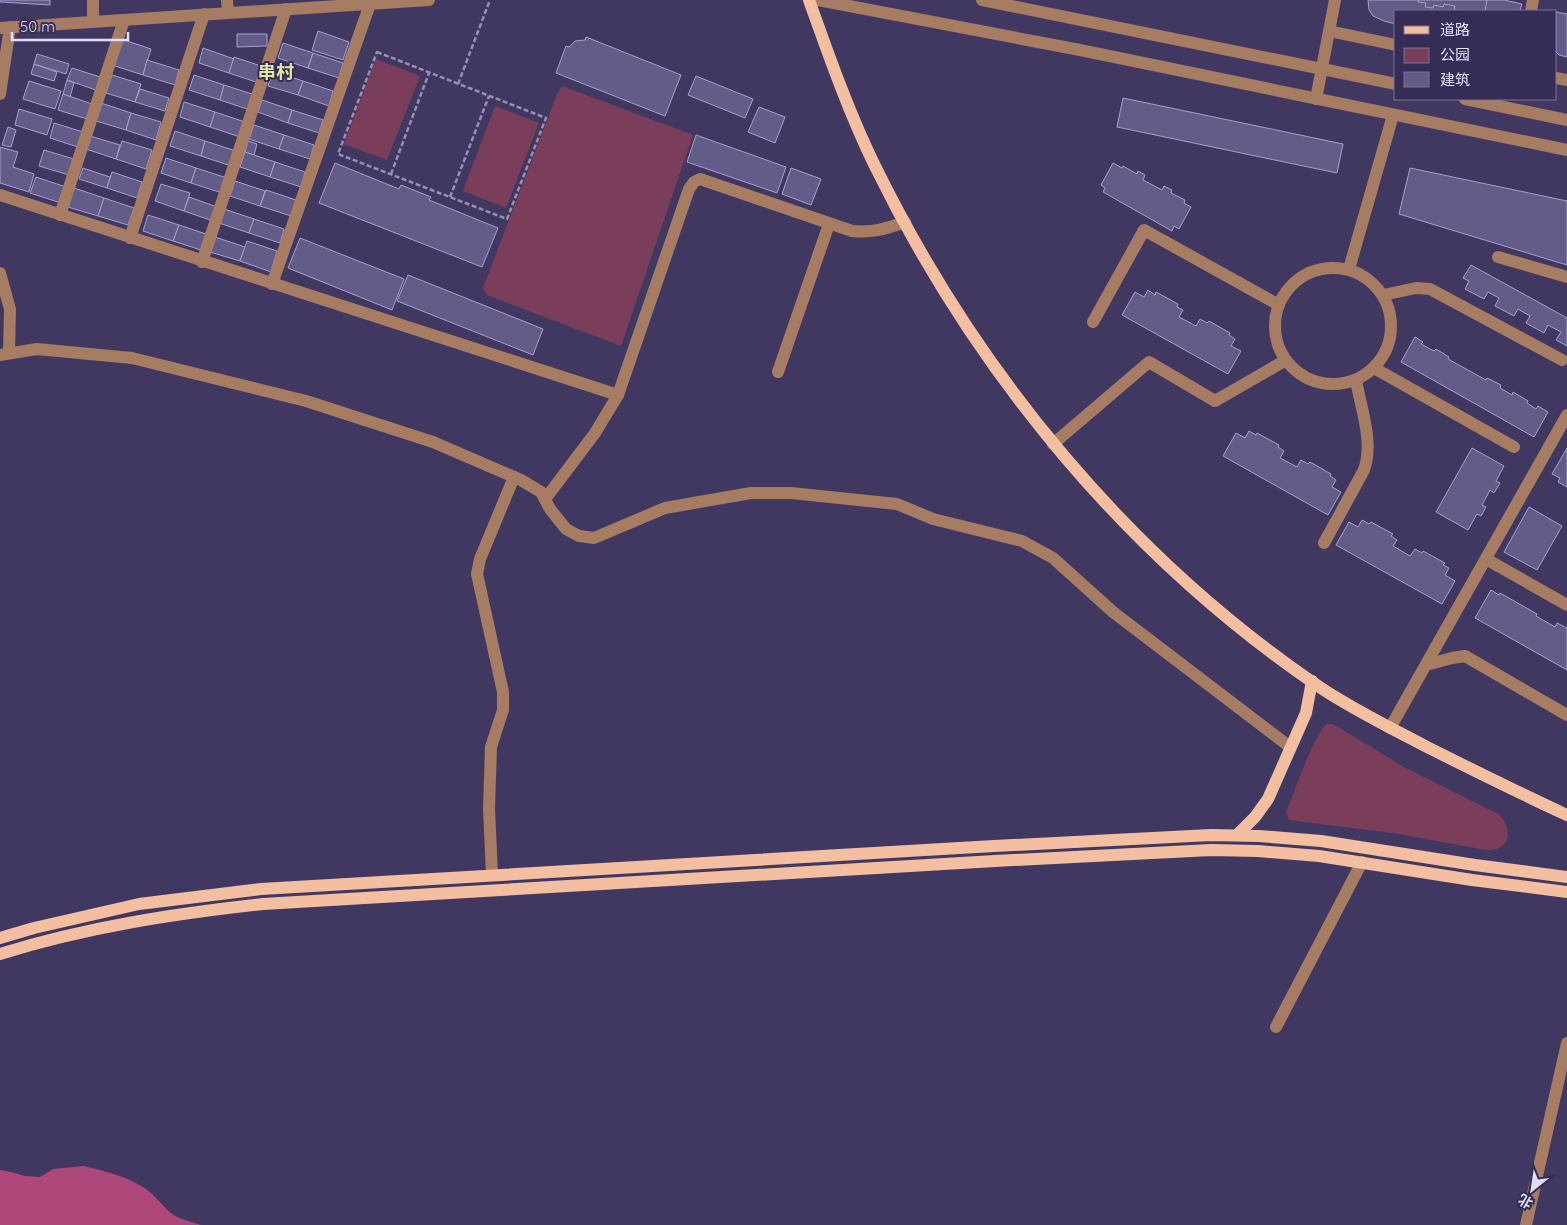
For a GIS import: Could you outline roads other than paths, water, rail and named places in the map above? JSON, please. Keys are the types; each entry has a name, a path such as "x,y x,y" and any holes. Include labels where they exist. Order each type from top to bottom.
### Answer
{"main road":[{"path":"809,0 857,125 875,166 935,278 1030,416 1109,507 1159,557 1219,610 1271,652 1312,681 1390,728 1495,782 1567,815"},
{"path":"1237,836 1255,817 1268,799 1306,713 1312,681"},
{"path":"0,938 34,928 140,904 300,886 1211,835 1259,836 1320,841 1474,866 1567,877"},
{"path":"0,954 38,942 142,919 301,900 1211,850 1258,850 1319,856 1472,880 1567,892"}],"street":[{"path":"93,0 93,22"},
{"path":"0,94 5,28 204,14 228,6 286,9 352,2 370,4 429,0"},
{"path":"818,0 1080,50 1567,150"},
{"path":"982,0 1394,84"},
{"path":"1316,99 1335,0"},
{"path":"272,284 370,4"},
{"path":"202,262 286,9"},
{"path":"130,238 204,14"},
{"path":"60,215 124,20"},
{"path":"1329,31 1394,45"},
{"path":"1475,100 1513,104 1567,120"},
{"path":"1349,269 1393,114"},
{"path":"546,498 595,432 618,395 689,189 694,182 700,180 852,231 867,233 905,222"},
{"path":"0,195 202,262 618,395"},
{"path":"778,372 830,224"},
{"path":"1093,322 1144,230 1279,305"},
{"path":"1498,257 1567,277"},
{"path":"1324,268 1349,269 1370,280 1383,295 1390,310 1392,334 1383,357 1374,368 1356,380 1344,383 1321,383 1302,375 1286,360 1277,341 1275,320 1279,305 1286,291 1302,276 1324,268"},
{"path":"0,273 10,309 5,354 36,349 132,358 306,401 413,435 514,477 541,492 546,498 550,509 566,529 579,536 594,538 665,508 751,493 791,493 897,504 933,519 1022,541 1053,558 1113,612 1290,747"},
{"path":"1383,295 1416,288 1430,289 1562,360"},
{"path":"1053,444 1149,362 1214,401 1286,360"},
{"path":"1374,368 1514,447"},
{"path":"1324,543 1368,460 1369,447 1356,380"},
{"path":"1390,728 1567,415"},
{"path":"492,875 489,809 491,747 503,710 503,692 477,574 480,559 514,477"},
{"path":"1486,559 1567,605"},
{"path":"1426,665 1465,656 1567,715"},
{"path":"1276,1027 1362,862"},
{"path":"1526,1225 1567,1043"}],"district":[{"name":"串村","path":"276,71"}]}
